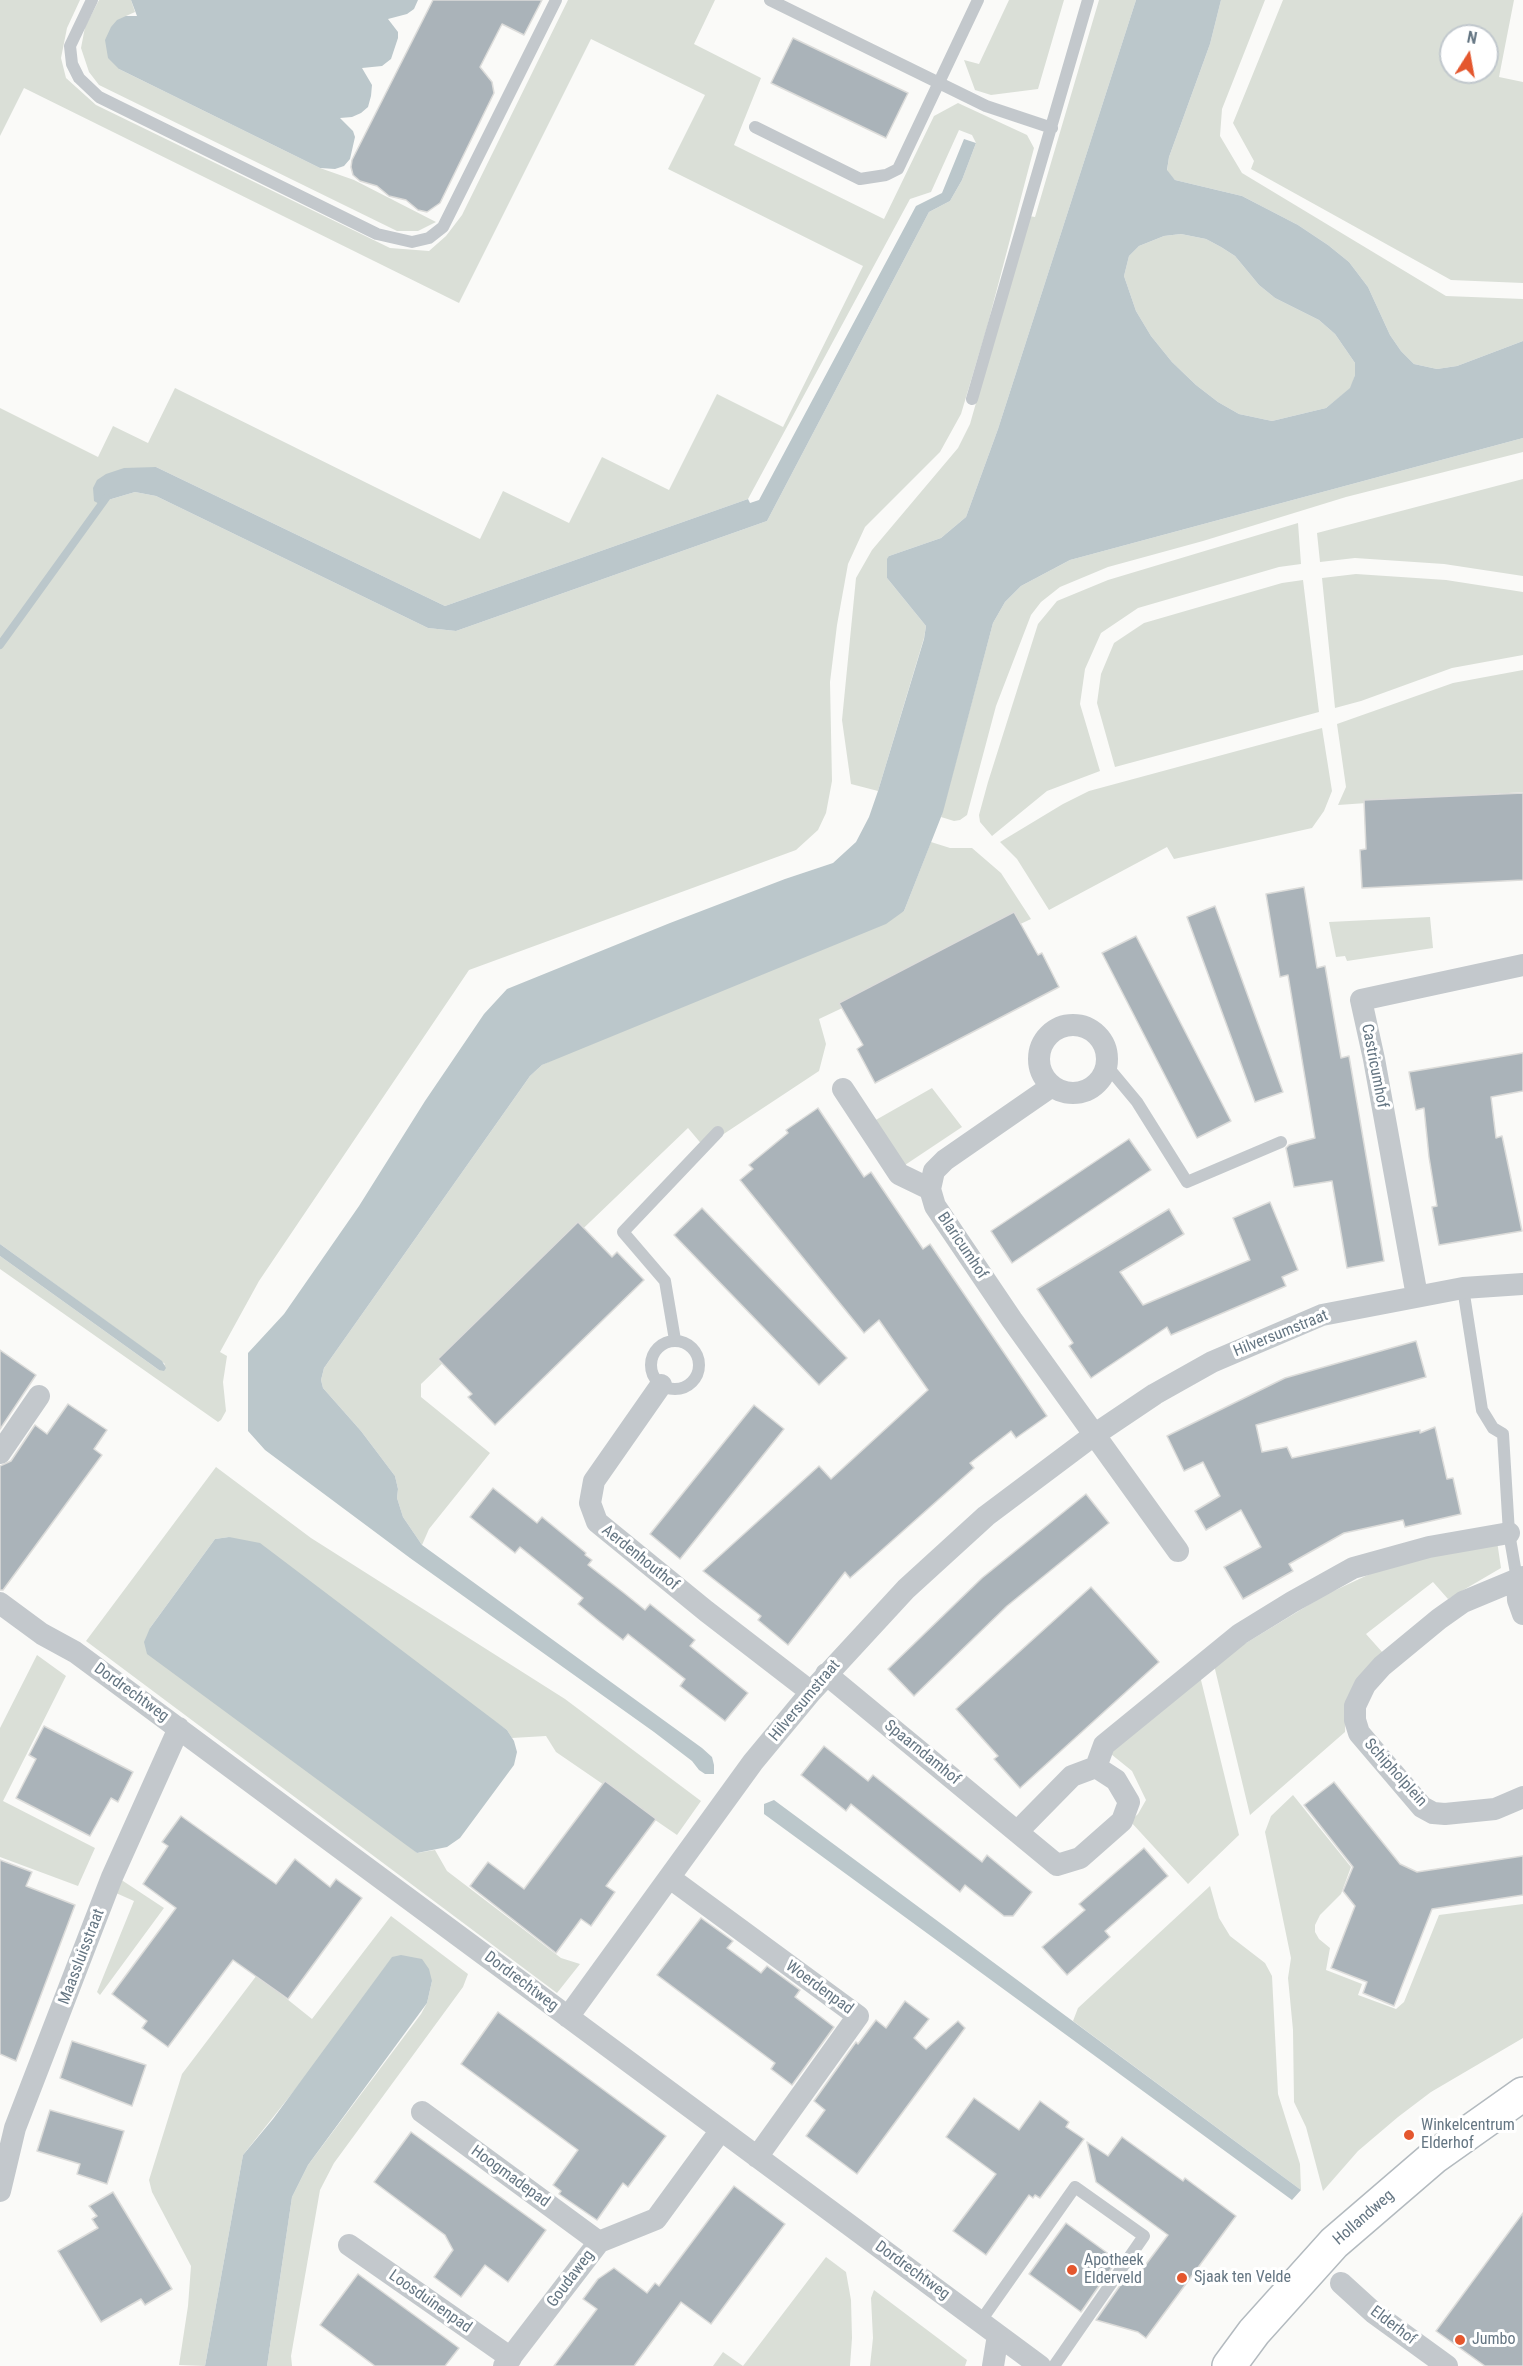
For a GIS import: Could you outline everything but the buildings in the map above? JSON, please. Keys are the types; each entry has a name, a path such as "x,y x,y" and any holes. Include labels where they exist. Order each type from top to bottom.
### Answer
{"street":[{"name":"Castricumhof","path":"1417,1296 1374,1059 1361,1000 1523,965"},
{"path":"1066,1025 1078,1025 1089,1028 1098,1035 1104,1044 1107,1066 1095,1086 1085,1091 1062,1092 1044,1078 1039,1067 1038,1054 1047,1036 1056,1029 1066,1025"},
{"path":"843,1089 899,1174 930,1189 934,1171 945,1160 1052,1086"},
{"name":"Blaricumhof","path":"930,1189 935,1206 950,1229 1094,1435"},
{"name":"Hilversumstraat","path":"568,2017 753,1762 826,1674 906,1589 986,1516 1094,1435 1155,1394 1212,1362 1322,1315 1463,1288 1523,1284"},
{"name":"Aerdenhouthof","path":"661,1385 594,1480 590,1503 597,1522 706,1611 811,1692"},
{"path":"0,1453 39,1396"},
{"path":"1094,1435 1178,1551"},
{"path":"1017,1832 1072,1776 1096,1767 1104,1744 1240,1634 1292,1602 1353,1568 1429,1547 1509,1533"},
{"path":"1520,1578 1518,1600 1523,1614"},
{"name":"Schipholplein","path":"1520,1578 1463,1602 1382,1666 1365,1685 1355,1706 1355,1720 1359,1733 1422,1807 1433,1813 1495,1809 1523,1797"},
{"name":"Dordrechtweg","path":"0,1603 42,1634 75,1652 179,1728 1040,2366"},
{"name":"Spaarndamhof","path":"826,1674 1057,1865 1080,1858 1122,1821 1129,1802 1116,1780 1096,1767"},
{"name":"Maassluisstraat","path":"0,2191 15,2128 112,1877 179,1728"},
{"name":"Woerdenpad","path":"670,1878 858,2016 757,2157"},
{"name":"Hollandweg","path":"1229,2366 1254,2332 1334,2243 1434,2157 1523,2094"},
{"name":"Hoogmadepad","path":"422,2112 599,2242"},
{"name":"Goudaweg","path":"508,2362 599,2242 656,2219 722,2130"},
{"name":"Loosduinenpad","path":"349,2245 508,2362"},
{"name":"Elderhof","path":"1341,2283 1374,2313 1447,2366"},
{"path":"993,2366 998,2335"}],"lane":[{"path":"92,0 70,46 72,64 79,78 99,97 377,234 412,242 429,238 443,227 556,0"},
{"path":"770,0 986,106 1052,128"},
{"path":"755,127 860,178 886,176 898,169 937,82 978,0"},
{"path":"972,399 1088,0"},
{"path":"1107,1066 1137,1102 1187,1182 1281,1142"},
{"path":"675,1340 665,1281 623,1232 718,1132"},
{"path":"1463,1288 1482,1410 1493,1428 1503,1434 1509,1533 1520,1578"},
{"path":"675,1340 690,1345 699,1358 698,1374 689,1385 683,1388 668,1388 661,1385 652,1373 652,1358 660,1345 675,1340"},
{"path":"980,2322 1074,2187 1144,2236 1054,2366"}],"shaded area":[{"path":"0,0 80,0 67,28 61,58 66,78 96,105 390,248 429,251 446,236 462,215 568,0 715,0 694,44 761,78 734,145 884,219 934,116 958,103 1027,135 1034,148 987,327 961,414 940,452 865,527 848,564 830,682 832,781 826,813 818,830 796,850 469,970 259,1281 220,1352 227,1356 223,1382 226,1411 218,1422 0,1269 0,1256 159,1370 165,1364 0,1244 0,408 98,457 113,426 148,443 175,388 480,539 503,491 569,523 602,457 669,490 717,394 783,427 863,266 668,169 705,95 591,39 459,303 24,88 0,136","holes":["959,130 972,135 976,143 962,180 950,201 929,212 767,521 456,631 428,628 156,496 135,492 108,500 156,467 445,606 748,499 910,199 931,192"]},
{"path":"99,0 131,0 135,12 126,16 119,69 320,168 354,180 436,222 418,231 397,231 99,85 89,72 81,48 85,27"},
{"path":"131,0 418,0 414,9 407,14 388,19 398,32 391,59 382,66 362,68 372,85 371,96 368,107 361,113 352,117 340,118 353,131 355,137 350,159 344,166 335,169 320,168 119,69 108,58 105,40 117,20 126,16 137,16"},
{"path":"1009,0 1064,0 1038,89 991,95 975,90 964,60 979,64"},
{"path":"1099,0 1136,0 998,429 966,517 941,538 889,556 887,578 926,626 924,638 878,791 851,784 842,720 856,578 872,550 958,448 970,424 1029,216 1035,217"},
{"path":"1136,0 1221,0 1210,44 1169,157 1167,170 1175,180 1242,196 1298,225 1328,245 1349,262 1368,287 1390,335 1414,364 1437,369 1457,366 1523,341 1523,438 1070,560 1021,586 1005,602 993,623 943,812 904,911 886,924 542,1065 530,1076 324,1368 321,1380 323,1388 361,1431 395,1476 398,1489 397,1498 403,1517 422,1545 702,1748 712,1757 714,1765 714,1774 705,1774 654,1732 410,1558 265,1450 248,1431 248,1353 284,1314 359,1206 425,1101 484,1014 507,989 670,923 833,863 856,842 869,817 878,791 926,626 887,578 887,559 889,556 941,538 966,517 998,429","holes":["1181,234 1206,239 1235,256 1259,285 1275,298 1319,320 1335,334 1355,363 1355,375 1350,388 1326,408 1272,421 1239,414 1196,385 1172,362 1151,336 1136,311 1124,276 1129,256 1139,246 1164,236"]},
{"path":"1221,0 1265,0 1222,109 1220,136 1242,173 1446,296 1523,299 1523,341 1457,366 1437,369 1414,364 1390,335 1368,287 1349,262 1328,245 1298,225 1242,196 1175,180 1167,171 1169,157 1210,44"},
{"path":"1283,0 1514,0 1499,77 1523,82 1523,283 1451,280 1251,169 1254,161 1233,123"},
{"path":"964,139 976,143 962,180 950,201 929,212 767,521 456,631 428,628 156,496 135,492 108,500 101,505 94,501 93,488 97,480 106,474 124,468 156,467 445,606 748,499 750,503 759,500 916,206 942,193"},
{"path":"1181,234 1206,239 1235,256 1259,285 1275,298 1319,320 1335,334 1355,363 1355,375 1351,388 1326,408 1272,421 1239,414 1196,385 1172,362 1151,336 1136,311 1124,276 1129,256 1139,246 1164,236"},
{"path":"1523,438 1523,452 1346,497 1203,541 1108,567 1060,587 1041,602 1031,615 996,706 967,815 954,821 941,817 993,623 1005,602 1021,586 1070,560"},
{"path":"1523,479 1523,576 1444,564 1355,558 1320,562 1317,533"},
{"path":"1298,523 1301,564 1279,567 1138,608 1101,633 1085,669 1080,704 1100,771 1047,791 992,836 980,822 979,815 988,782 1038,624 1057,601 1108,580"},
{"path":"1356,574 1446,580 1523,592 1523,655 1452,668 1335,708 1322,578"},
{"path":"1303,580 1319,712 1115,767 1097,703 1101,674 1114,643 1144,623 1282,583"},
{"path":"1523,670 1523,792 1338,805 1346,787 1337,724 1453,683"},
{"path":"1322,728 1332,791 1324,811 1312,828 1174,859 1167,847 1049,910 1017,859 1000,842 1089,791"},
{"path":"931,842 950,848 972,848 1001,873 1031,919 819,1019 826,1044 819,1071 704,1147 688,1128 421,1384 421,1397 490,1453 429,1529 422,1545 403,1517 397,1498 398,1489 395,1476 361,1431 323,1388 321,1380 324,1368 530,1076 542,1065 561,1056 904,911"},
{"path":"1430,917 1433,948 1347,961 1345,956 1336,957 1329,922"},
{"path":"932,1088 962,1127 902,1167 874,1121"},
{"path":"0,1244 162,1361 166,1368 164,1371 159,1370 0,1256"},
{"path":"216,1467 311,1538 565,1699 701,1801 677,1835 556,1752 546,1736 512,1738 507,1730 229,1537 215,1539 150,1628 417,1853 435,1850 447,1871 561,1958 580,1964 557,1993 86,1641"},
{"path":"229,1537 260,1543 507,1730 514,1741 517,1752 514,1765 460,1838 447,1847 417,1853 147,1654 144,1642 150,1628 215,1539"},
{"path":"1497,1541 1501,1568 1448,1599 1433,1582 1366,1634 1383,1653 1346,1707 1345,1732 1250,1815 1214,1665 1325,1595 1387,1566"},
{"path":"37,1655 66,1676 3,1801 95,1848 78,1886 0,1857 0,1728"},
{"path":"1200,1676 1239,1835 1188,1884 1130,1821 1138,1814 1146,1800 1132,1771 1106,1750"},
{"path":"1293,1795 1351,1867 1341,1894 1320,1915 1315,1925 1315,1932 1319,1939 1330,1948 1326,1970 1362,1984 1358,1995 1396,2009 1404,2002 1439,1915 1523,1904 1523,2038 1431,2092 1398,2117 1358,2151 1323,2191 1306,2127 1294,2102 1293,2030 1288,1978 1291,1958 1265,1832 1271,1816"},
{"path":"774,1800 1301,2190 1292,2200 764,1814 764,1804"},
{"path":"120,1879 164,1908 100,1995 97,1992 134,1901 116,1893"},
{"path":"1210,1886 1219,1918 1230,1936 1265,1963 1272,1976 1278,2094 1300,2164 1301,2190 1073,2021 1078,2008"},
{"path":"391,1916 468,1974 463,1987 334,2163 320,2190 291,2356 292,2366 267,2366 292,2197 308,2165 427,2003 432,1981 392,1958 313,2067 243,2155 205,2366 179,2365 188,2306 191,2266 152,2192 149,2180 182,2074 257,1975 312,2019"},
{"path":"401,1955 422,1959 429,1969 432,1981 427,2003 308,2165 292,2197 267,2366 205,2366 243,2155 273,2119 392,1957"},
{"path":"826,2257 846,2272 851,2300 850,2366 743,2366"},
{"path":"874,2290 967,2360 965,2366 870,2366 873,2338 871,2298"},
{"path":"723,2352 743,2366 713,2366"}],"waterway":[{"path":"0,645 106,498"}],"place":[{"name":"Winkelcentrum Elderhof","path":"1409,2135"},
{"name":"Apotheek Elderveld","path":"1072,2270"},
{"name":"Sjaak ten Velde","path":"1182,2278"},
{"name":"Jumbo","path":"1460,2340"}]}
